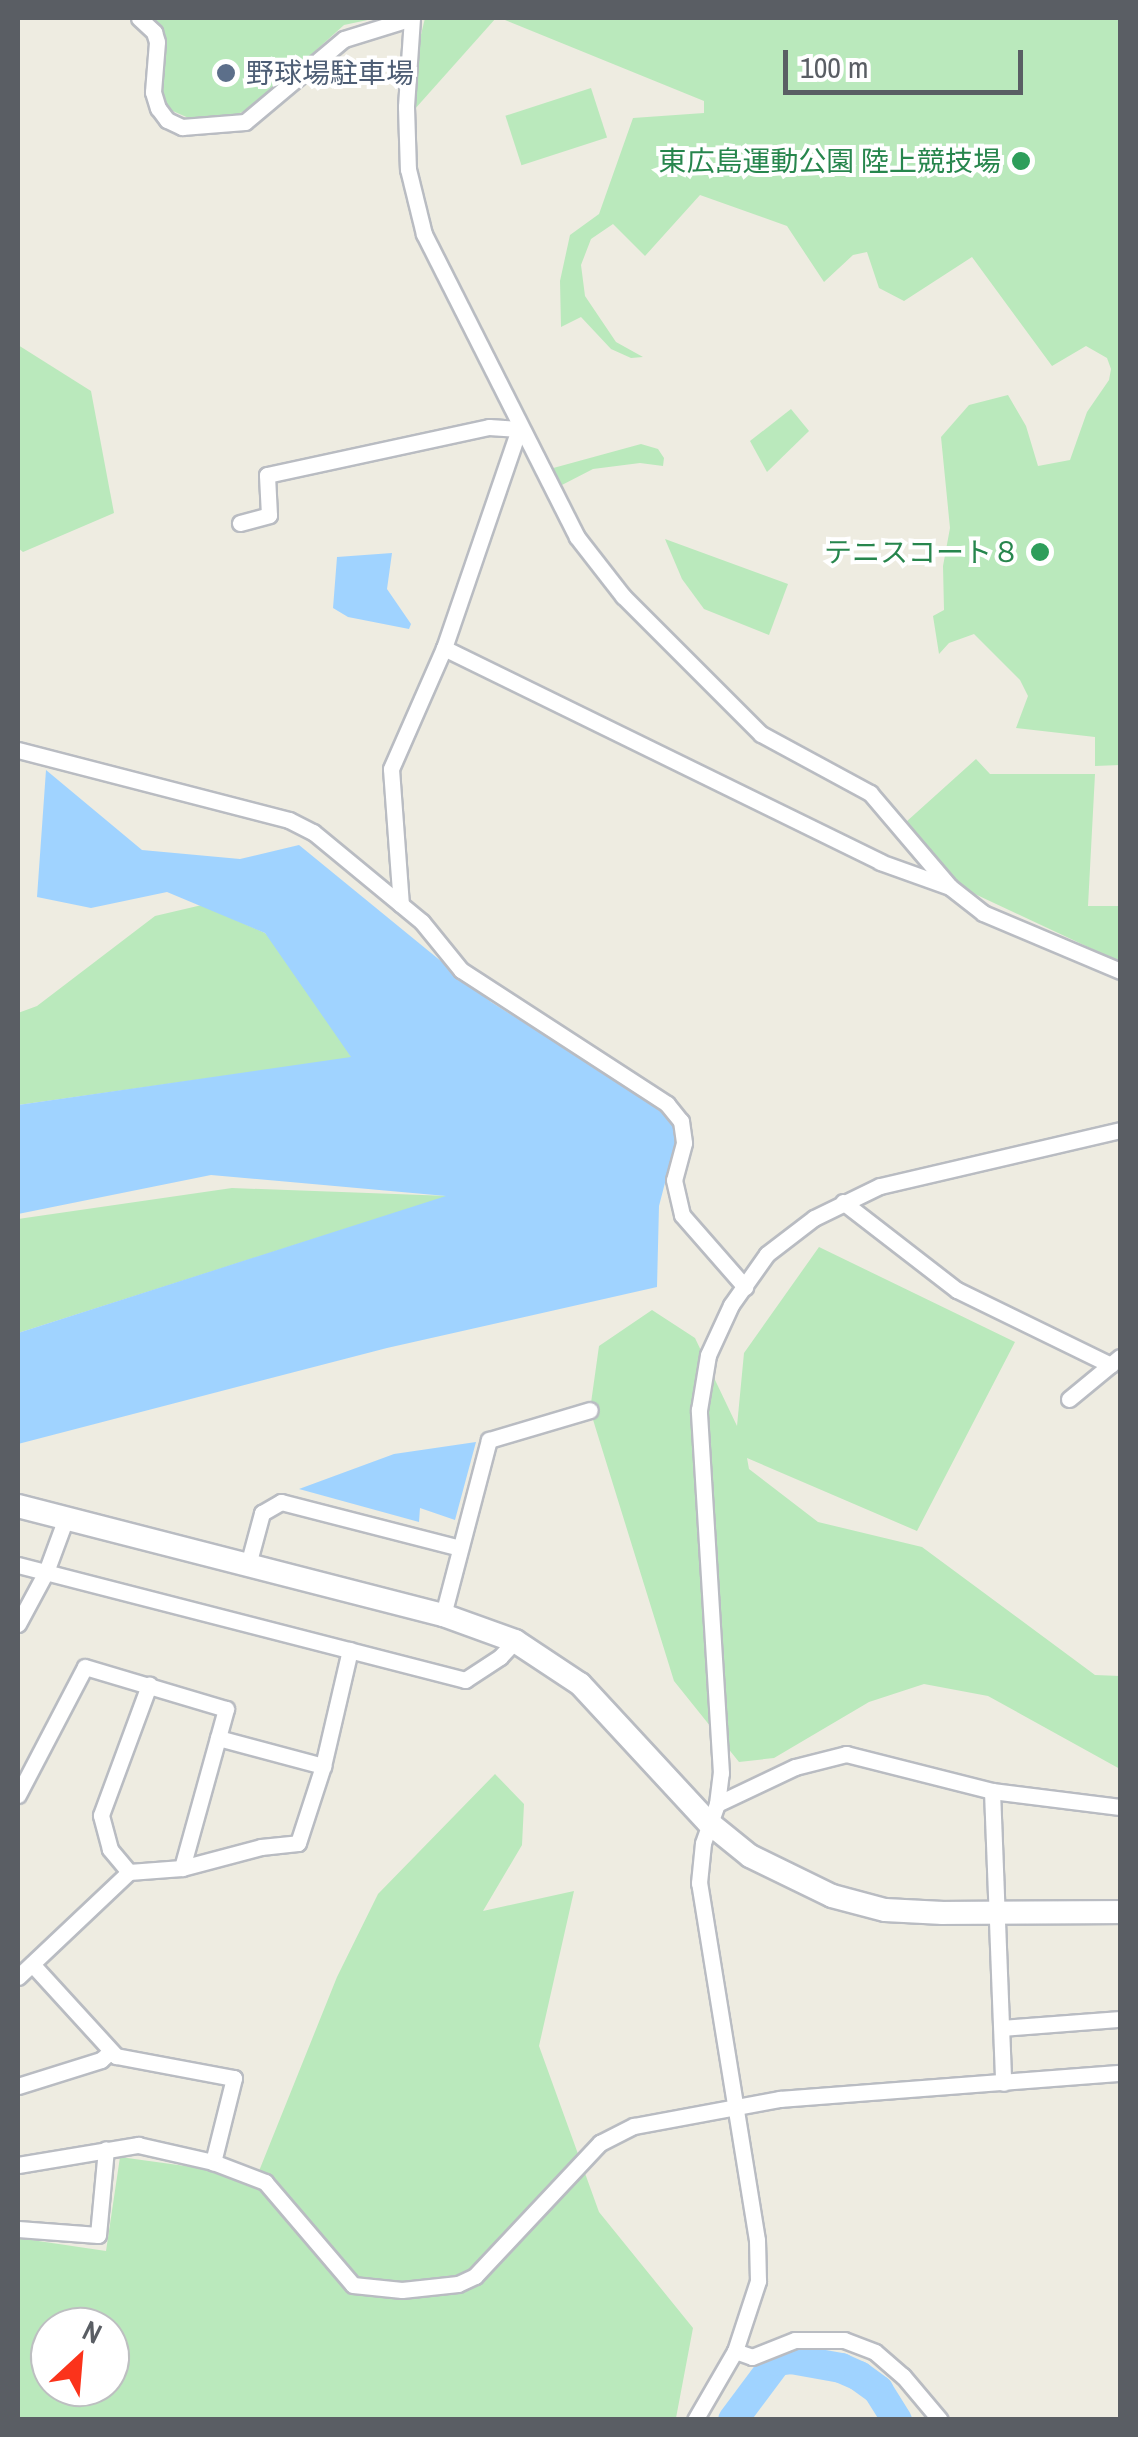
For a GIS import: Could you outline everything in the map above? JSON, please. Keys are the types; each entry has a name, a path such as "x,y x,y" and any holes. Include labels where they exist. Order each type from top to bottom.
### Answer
{"street":[{"path":"139,18 154,32 157,42 153,92 158,108 167,120 182,127 246,122 344,39 412,18 406,107 408,168 424,234 519,429 578,537 623,596 760,734 870,793 950,887 983,914 1120,972"},
{"path":"240,523 269,515 267,475 489,427 519,429"},
{"path":"401,905 390,769 444,648 519,429"},
{"path":"444,648 880,862 950,887"},
{"path":"18,750 289,820 313,832 422,922 461,970 667,1104 681,1121 684,1143 674,1180 682,1214 745,1287"},
{"path":"696,2420 735,2351 758,2280 757,2240 699,1883 712,1813 719,1728 699,1410 708,1355 731,1305 767,1254 814,1218 843,1202 880,1186 1120,1130"},
{"path":"843,1202 957,1290 1116,1361 1069,1399"},
{"path":"443,1616 490,1440 590,1410"},
{"path":"248,1565 262,1513 281,1502 460,1548"},
{"path":"18,1506 443,1616 514,1641 580,1684 712,1813 750,1856 832,1896 885,1910 998,1914 1065,1909 1120,1912"},
{"path":"18,1624 46,1572 66,1518"},
{"path":"18,1565 465,1680 500,1658 514,1641"},
{"path":"18,1977 129,1872 182,1868 260,1847 298,1843 323,1766 350,1650"},
{"path":"18,1794 85,1666 226,1709 182,1868"},
{"path":"129,1872 110,1849 102,1815 149,1685"},
{"path":"218,1738 323,1766"},
{"path":"712,1813 795,1767 846,1754 992,1791 1120,1807"},
{"path":"992,1791 1004,2083"},
{"path":"32,1964 116,2056 234,2078 213,2162"},
{"path":"1002,2028 1120,2018"},
{"path":"18,2086 101,2060 111,2051"},
{"path":"18,2166 138,2146 213,2162 265,2182 352,2285 402,2290 458,2284 475,2276 600,2142 626,2128 813,2096 1120,2073"},
{"path":"18,2229 98,2235 106,2150"},
{"path":"735,2351 752,2358 795,2340 844,2340 875,2352 903,2376 940,2420"}],"green space":[{"name":"野球場駐車場","path":"149,18 377,18 344,25 254,106 238,114 191,119 168,109 161,96 164,32"},
{"path":"425,18 496,18 414,110 420,39"},
{"path":"500,18 1120,18 1120,765 1095,766 1095,737 1016,728 1028,696 1020,680 974,634 949,643 939,654 933,616 944,610 943,566 950,528 941,437 969,405 1008,395 1026,426 1038,466 1070,460 1087,412 1109,380 1107,358 1086,346 1052,366 972,257 904,301 879,288 867,252 853,255 824,282 787,226 700,195 645,256 613,224 591,239 581,265 585,296 616,342 643,357 631,358 611,349 581,317 561,327 560,281 570,235 599,214 633,118 704,113 704,101"},
{"path":"591,88 607,137 521,165 505,116"},
{"path":"18,345 91,391 114,513 23,552 18,548"},
{"path":"791,409 809,431 767,472 750,441"},
{"path":"641,444 658,449 664,458 663,466 640,463 593,469 558,487 546,470"},
{"path":"665,539 788,584 769,635 704,609 682,579"},
{"path":"976,759 990,774 1095,774 1088,906 1120,906 1120,962 962,888 906,822"},
{"path":"202,905 265,933 304,977 352,1058 18,1105 18,1013 37,1006 155,916"},
{"path":"232,1188 449,1196 18,1333 18,1219"},
{"path":"819,1247 1015,1342 917,1531 747,1458 749,1469 818,1522 922,1547 1095,1675 1120,1676 1120,1769 988,1696 924,1684 869,1702 774,1758 739,1762 674,1681 590,1410 599,1346 652,1310 695,1338 737,1426 744,1353"},
{"path":"495,1774 524,1804 522,1845 483,1911 574,1891 539,2046 599,2212 693,2328 676,2418 18,2419 18,2238 106,2251 120,2157 257,2176 337,1977 378,1894"}],"water":[{"path":"392,553 387,589 411,624 409,629 348,617 333,608 337,557"},
{"path":"46,770 142,850 240,859 299,845 491,1002 681,1121 659,1206 657,1287 387,1348 18,1444 18,1333 446,1196 211,1175 18,1214 18,1105 351,1057 265,933 167,892 91,908 37,897"},
{"path":"476,1442 455,1520 420,1508 419,1522 299,1489 394,1454"}],"waterway":[{"path":"733,2420 777,2361 791,2359 841,2368 859,2376 878,2390 897,2420"}],"place":[{"name":"野球場駐車場","path":"226,73"},
{"name":"東広島運動公園 陸上競技場","path":"1021,161"},
{"name":"テニスコート８","path":"1040,552"}]}
